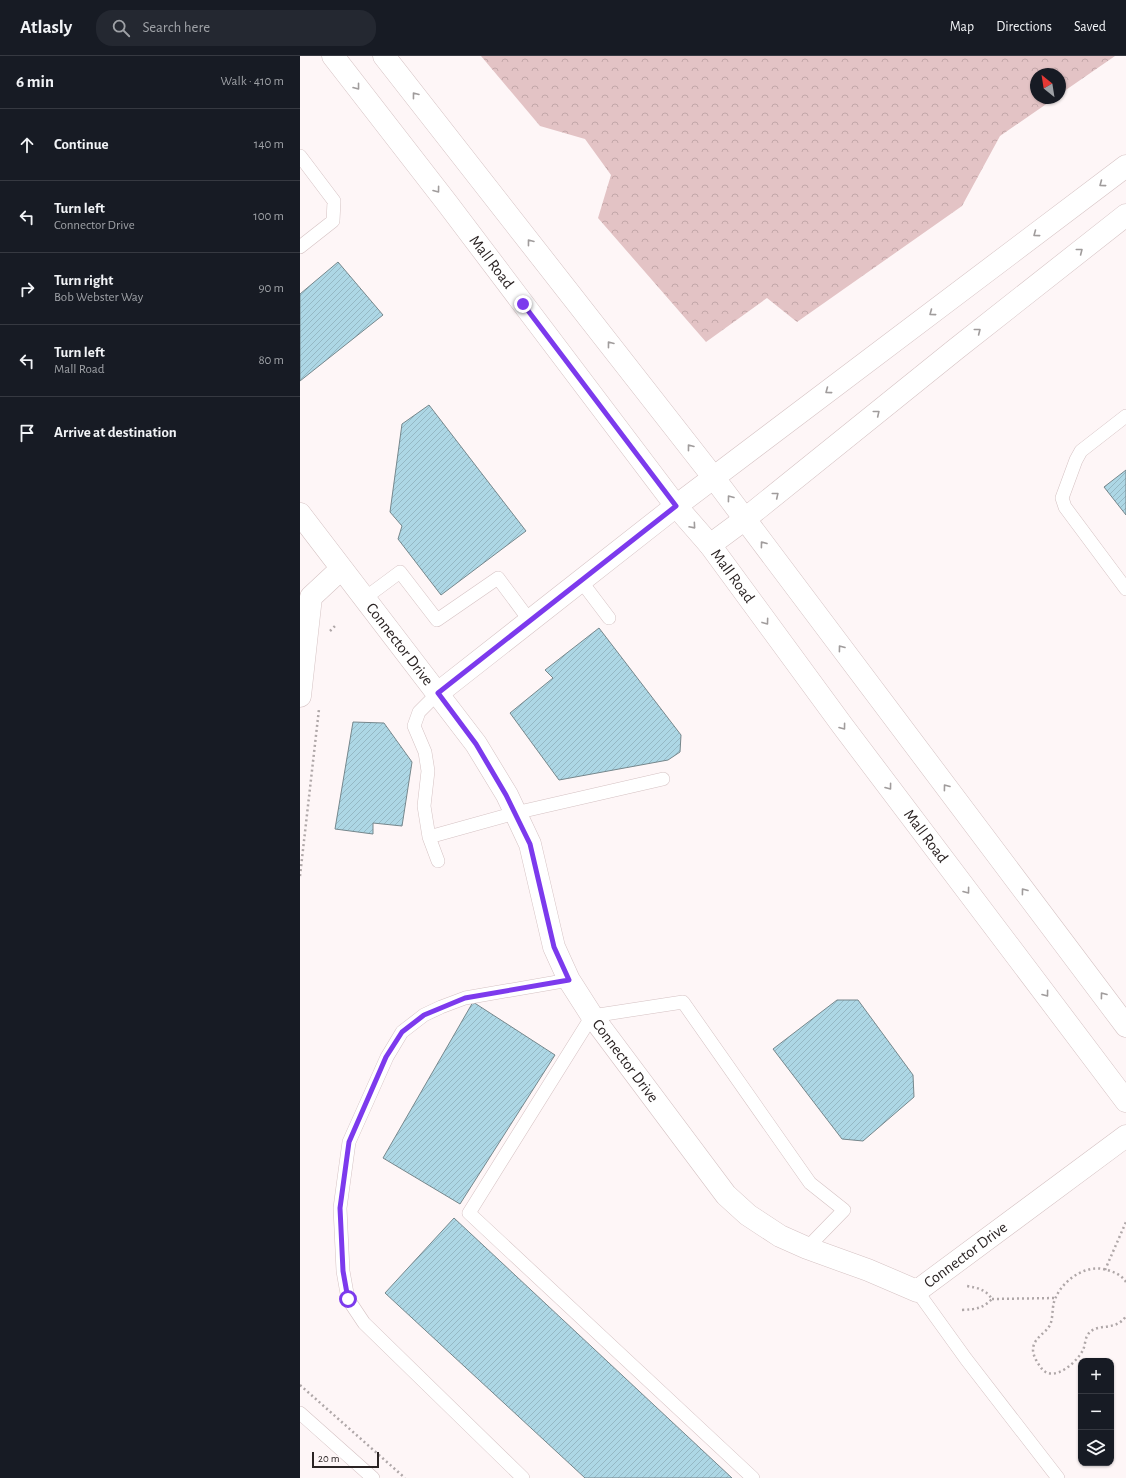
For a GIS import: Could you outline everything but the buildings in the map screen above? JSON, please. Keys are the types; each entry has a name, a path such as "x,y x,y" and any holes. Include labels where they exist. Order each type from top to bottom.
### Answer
{"main road":[{"name":"Mall Road","path":"333,56 438,191 676,506 710,545 856,744 1126,1101"},
{"path":"384,56 714,478 1126,1026"},
{"path":"438,693 676,506 1126,166"},
{"path":"710,545 745,519 956,349 1126,215"},
{"name":"Connector Drive","path":"300,514 476,744 506,795 530,844 554,947 569,980 592,1016 726,1195 748,1215 780,1236 807,1248 868,1270 917,1291 1126,1136"},
{"path":"305,690 311,597 341,569"}],"lane":[{"path":"300,156 334,201 333,221 300,247"},
{"path":"1126,416 1081,451 1076,460 1062,498 1065,507 1126,589"},
{"path":"365,598 400,572 437,620 498,578 530,621"},
{"path":"581,581 609,618"},
{"path":"438,693 419,712 414,726 425,752 428,771 424,806 429,838 438,861"},
{"path":"429,838 515,813 663,779"},
{"path":"523,1478 364,1323 348,1299 343,1271 340,1208 349,1142 386,1057 402,1032 424,1015 465,998 569,980"},
{"path":"753,1478 469,1213 592,1016 683,1002 810,1183 844,1210 807,1248"},
{"path":"917,1291 966,1359 1058,1478"},
{"path":"300,1413 373,1478"}],"path":[{"path":"328,637 329,632 336,625"},
{"path":"300,876 305,690"},
{"path":"1105,1270 1125,1228 1126,1222"},
{"path":"1126,1282 1124,1276 1096,1268 1085,1270 1072,1278 1061,1288 1056,1298 1051,1324 1040,1335 1034,1345 1033,1351 1035,1359 1042,1370 1049,1373 1059,1373 1065,1370 1076,1360 1092,1330 1113,1327 1122,1322 1126,1316"},
{"path":"967,1286 979,1288 987,1292 992,1299"},
{"path":"962,1310 980,1309 992,1299 1056,1298"},
{"path":"300,1385 405,1478"}],"green space":[{"path":"481,56 1115,56 1066,90 1066,68 1030,68 1030,104 1046,104 1000,136 962,206 797,322 767,298 706,342 598,218 611,175 585,139 540,126"}],"route":[{"path":"348,1299 343,1271 340,1208 349,1142 386,1057 402,1032 424,1015 465,998 569,980 554,947 530,844 506,795 476,744 438,693 676,506 523,304"}]}
